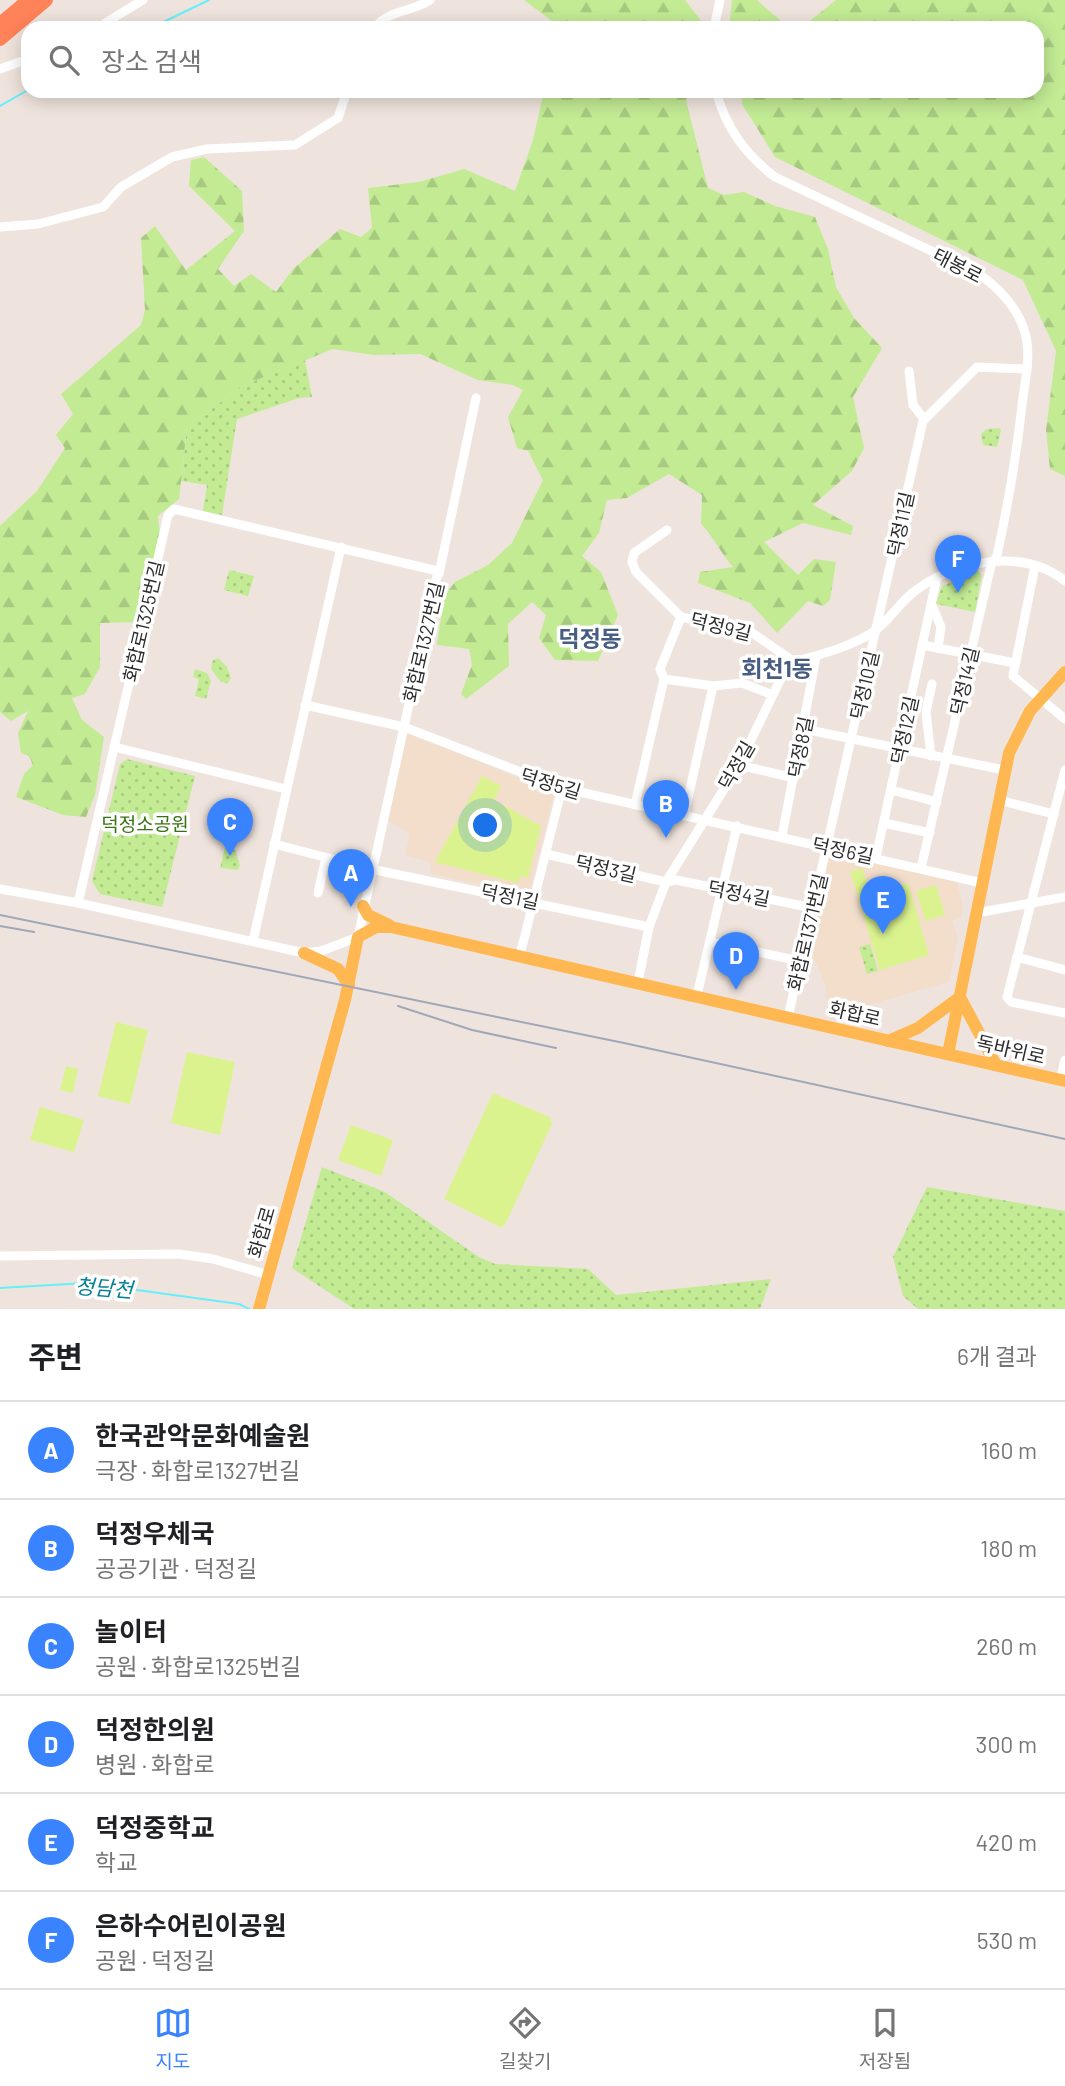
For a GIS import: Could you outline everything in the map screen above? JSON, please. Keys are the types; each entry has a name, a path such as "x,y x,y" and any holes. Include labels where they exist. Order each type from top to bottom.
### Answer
{"highway":[{"path":"0,24 29,0"},
{"path":"21,21 46,0"},
{"path":"0,39 21,21"}],"main road":[{"path":"948,1054 1004,770 1015,737 1040,697 1065,671"},
{"path":"362,910 396,928"},
{"name":"화합로","path":"269,1275 345,1000 358,937 376,927 396,928 520,954 948,1054"},
{"path":"304,953 338,969 350,980"},
{"path":"888,1041 918,1028 960,996"},
{"path":"960,996 996,1065"},
{"name":"독바위로","path":"948,1054 1063,1081"},
{"path":"259,1309 269,1275"}],"street":[{"path":"108,21 143,0"},
{"path":"380,21 385,16 411,10 430,0"},
{"path":"716,21 720,0"},
{"path":"0,69 21,62"},
{"path":"0,227 38,224 103,207 121,187 172,157 207,149 295,145 338,118 345,98"},
{"name":"태봉로","path":"719,98 730,130 759,165 775,177 976,272 993,284 1021,323 1028,348 1014,476 1000,541 990,561"},
{"path":"909,371 913,405 924,419 976,367 1027,369"},
{"path":"439,574 476,398"},
{"name":"덕정11길","path":"877,630 924,419"},
{"name":"화합로1325번길","path":"78,903 171,510 177,509 341,547"},
{"name":"덕정9길","path":"667,530 636,552 632,562 636,572 681,617 756,634 793,661"},
{"path":"1000,541 1003,553 1013,562"},
{"path":"253,941 341,547"},
{"name":"화합로1327번길","path":"341,547 435,570 439,574 362,910"},
{"path":"793,661 816,657 877,630 898,606 937,577 990,561 1035,566 1065,581"},
{"name":"덕정14길","path":"921,868 990,561"},
{"path":"1035,566 1014,677 1065,719"},
{"name":"덕정12길","path":"876,857 937,577"},
{"path":"883,601 898,606"},
{"name":"덕정12길","path":"931,603 941,627 938,648"},
{"path":"635,805 664,678 660,669 681,617"},
{"name":"덕정10길","path":"827,846 877,630"},
{"path":"922,645 1015,663"},
{"name":"덕정8길","path":"782,836 816,657"},
{"name":"덕정길","path":"638,982 649,927 666,882 739,765 793,661"},
{"path":"664,678 713,687 740,683 773,695"},
{"name":"덕정12길","path":"930,756 926,712 932,684"},
{"path":"684,816 713,687"},
{"name":"화합로1327번길","path":"305,705 404,727"},
{"name":"덕정5길","path":"404,727 562,788 684,816 704,818"},
{"name":"덕정10길","path":"804,729 1004,770"},
{"path":"114,747 286,789"},
{"path":"739,765 794,778"},
{"path":"1065,770 1008,1001 1065,1013"},
{"path":"520,954 562,788"},
{"path":"891,790 937,802"},
{"path":"998,800 1054,814"},
{"name":"덕정6길","path":"704,818 982,883"},
{"path":"884,823 930,833"},
{"path":"697,995 737,826"},
{"path":"274,845 371,869"},
{"name":"화합로1371번길","path":"788,1017 827,846"},
{"name":"덕정3길","path":"546,854 666,882"},
{"path":"318,894 326,858"},
{"name":"덕정1길","path":"371,869 649,927"},
{"name":"덕정4길","path":"666,882 676,880 813,908"},
{"path":"0,889 78,903 304,953 321,951 358,937"},
{"path":"976,913 1065,897"},
{"name":"화합로","path":"358,937 362,910"},
{"path":"710,942 800,961"},
{"path":"1017,957 1065,970"},
{"path":"1063,1081 1065,1060"},
{"name":"화합로","path":"0,1256 179,1254 213,1259 269,1275"}],"shaded area":[{"path":"407,732 554,793 529,895 431,874 429,862 405,855 410,834 386,819"},
{"path":"834,851 957,881 963,906 961,918 952,921 958,938 949,982 843,1012 831,1006 826,999 826,987 808,944 827,855"}],"green space":[{"path":"524,0 685,0 701,21 552,21"},
{"path":"732,0 757,0 781,21 730,21"},
{"path":"836,0 1065,0 1065,476 1050,469 1046,430 1056,351 1023,280 775,157 742,104 742,98 1044,98 1044,21 810,21"},
{"path":"542,98 686,98 708,188 724,195 744,192 775,206 815,217 828,249 836,287 854,318 882,348 853,397 864,448 852,471 813,505 853,526 851,535 803,523 764,542 798,575 814,559 836,562 830,600 823,606 808,601 777,633 750,603 698,583 700,572 733,567 701,524 702,495 669,474 627,498 607,500 599,533 582,556 601,572 618,615 598,661 555,660 539,638 546,615 532,602 508,624 509,666 466,699 461,694 472,665 469,649 437,645 444,596 455,582 488,565 512,543 543,480 528,451 517,448 508,417 523,390 513,385 478,380 420,354 374,355 333,349 244,385 187,427 179,499 158,516 160,535 141,622 100,623 100,667 85,694 72,698 82,720 104,737 95,795 86,817 63,815 16,797 24,774 33,765 29,756 21,753 18,733 28,711 11,721 0,712 0,526 37,491 65,448 56,435 73,414 61,394 141,325 145,310 141,238 155,226 186,270 235,231 189,186 191,160 204,157 242,191 244,231 218,269 234,286 251,274 276,292 293,269 340,229 361,237 372,228 368,188 419,182 464,169 515,191 533,140"},
{"path":"305,360 312,397 299,398 237,419 222,515 203,511 207,485 181,481 187,427 244,385"},
{"path":"987,429 1001,430 997,447 983,445 981,434"},
{"path":"229,570 254,576 248,596 224,590"},
{"path":"978,571 982,575 975,612 936,604 942,586"},
{"path":"218,658 227,667 231,678 227,684 220,681 211,669 213,660"},
{"path":"195,669 207,673 211,681 206,699 195,696 199,679 193,677"},
{"name":"덕정소공원","path":"127,759 195,776 162,907 100,894 92,881 120,764"},
{"path":"482,776 501,786 494,800 541,826 528,878 520,876 518,883 435,862"},
{"path":"225,848 235,850 240,865 238,870 220,868"},
{"path":"862,868 870,892 858,896 850,872"},
{"path":"908,883 929,955 880,970 858,898"},
{"path":"936,885 945,915 925,921 916,891"},
{"path":"870,944 878,971 867,974 859,947"},
{"path":"116,1022 148,1030 130,1104 98,1096"},
{"path":"187,1052 235,1062 220,1135 171,1123"},
{"path":"66,1066 78,1069 73,1093 60,1090"},
{"path":"493,1093 550,1117 552,1124 505,1225 500,1227 444,1199"},
{"path":"40,1107 84,1120 74,1152 30,1140"},
{"path":"351,1125 393,1140 381,1176 338,1160"},
{"path":"322,1167 385,1192 479,1257 495,1264 588,1269 616,1295 771,1279 760,1309 354,1309 292,1268"},
{"path":"927,1187 1065,1211 1065,1309 918,1309 903,1296 893,1257"}],"waterway":[{"path":"166,21 209,0"},
{"path":"0,106 21,94"},
{"name":"청담천","path":"0,1288 86,1283 239,1304 249,1309"}],"railway":[{"path":"0,915 624,1043 1065,1139"},
{"path":"0,926 34,932"},
{"path":"398,1006 472,1030 556,1048"}],"place":[{"name":"은하수어린이공원","path":"958,593"},
{"name":"덕정우체국","path":"666,838"},
{"name":"놀이터","path":"230,856"},
{"name":"한국관악문화예술원","path":"351,907"},
{"name":"덕정중학교","path":"883,934"},
{"name":"덕정한의원","path":"736,990"}],"district":[{"name":"덕정동","path":"590,638"},
{"name":"회천1동","path":"777,668"}]}
